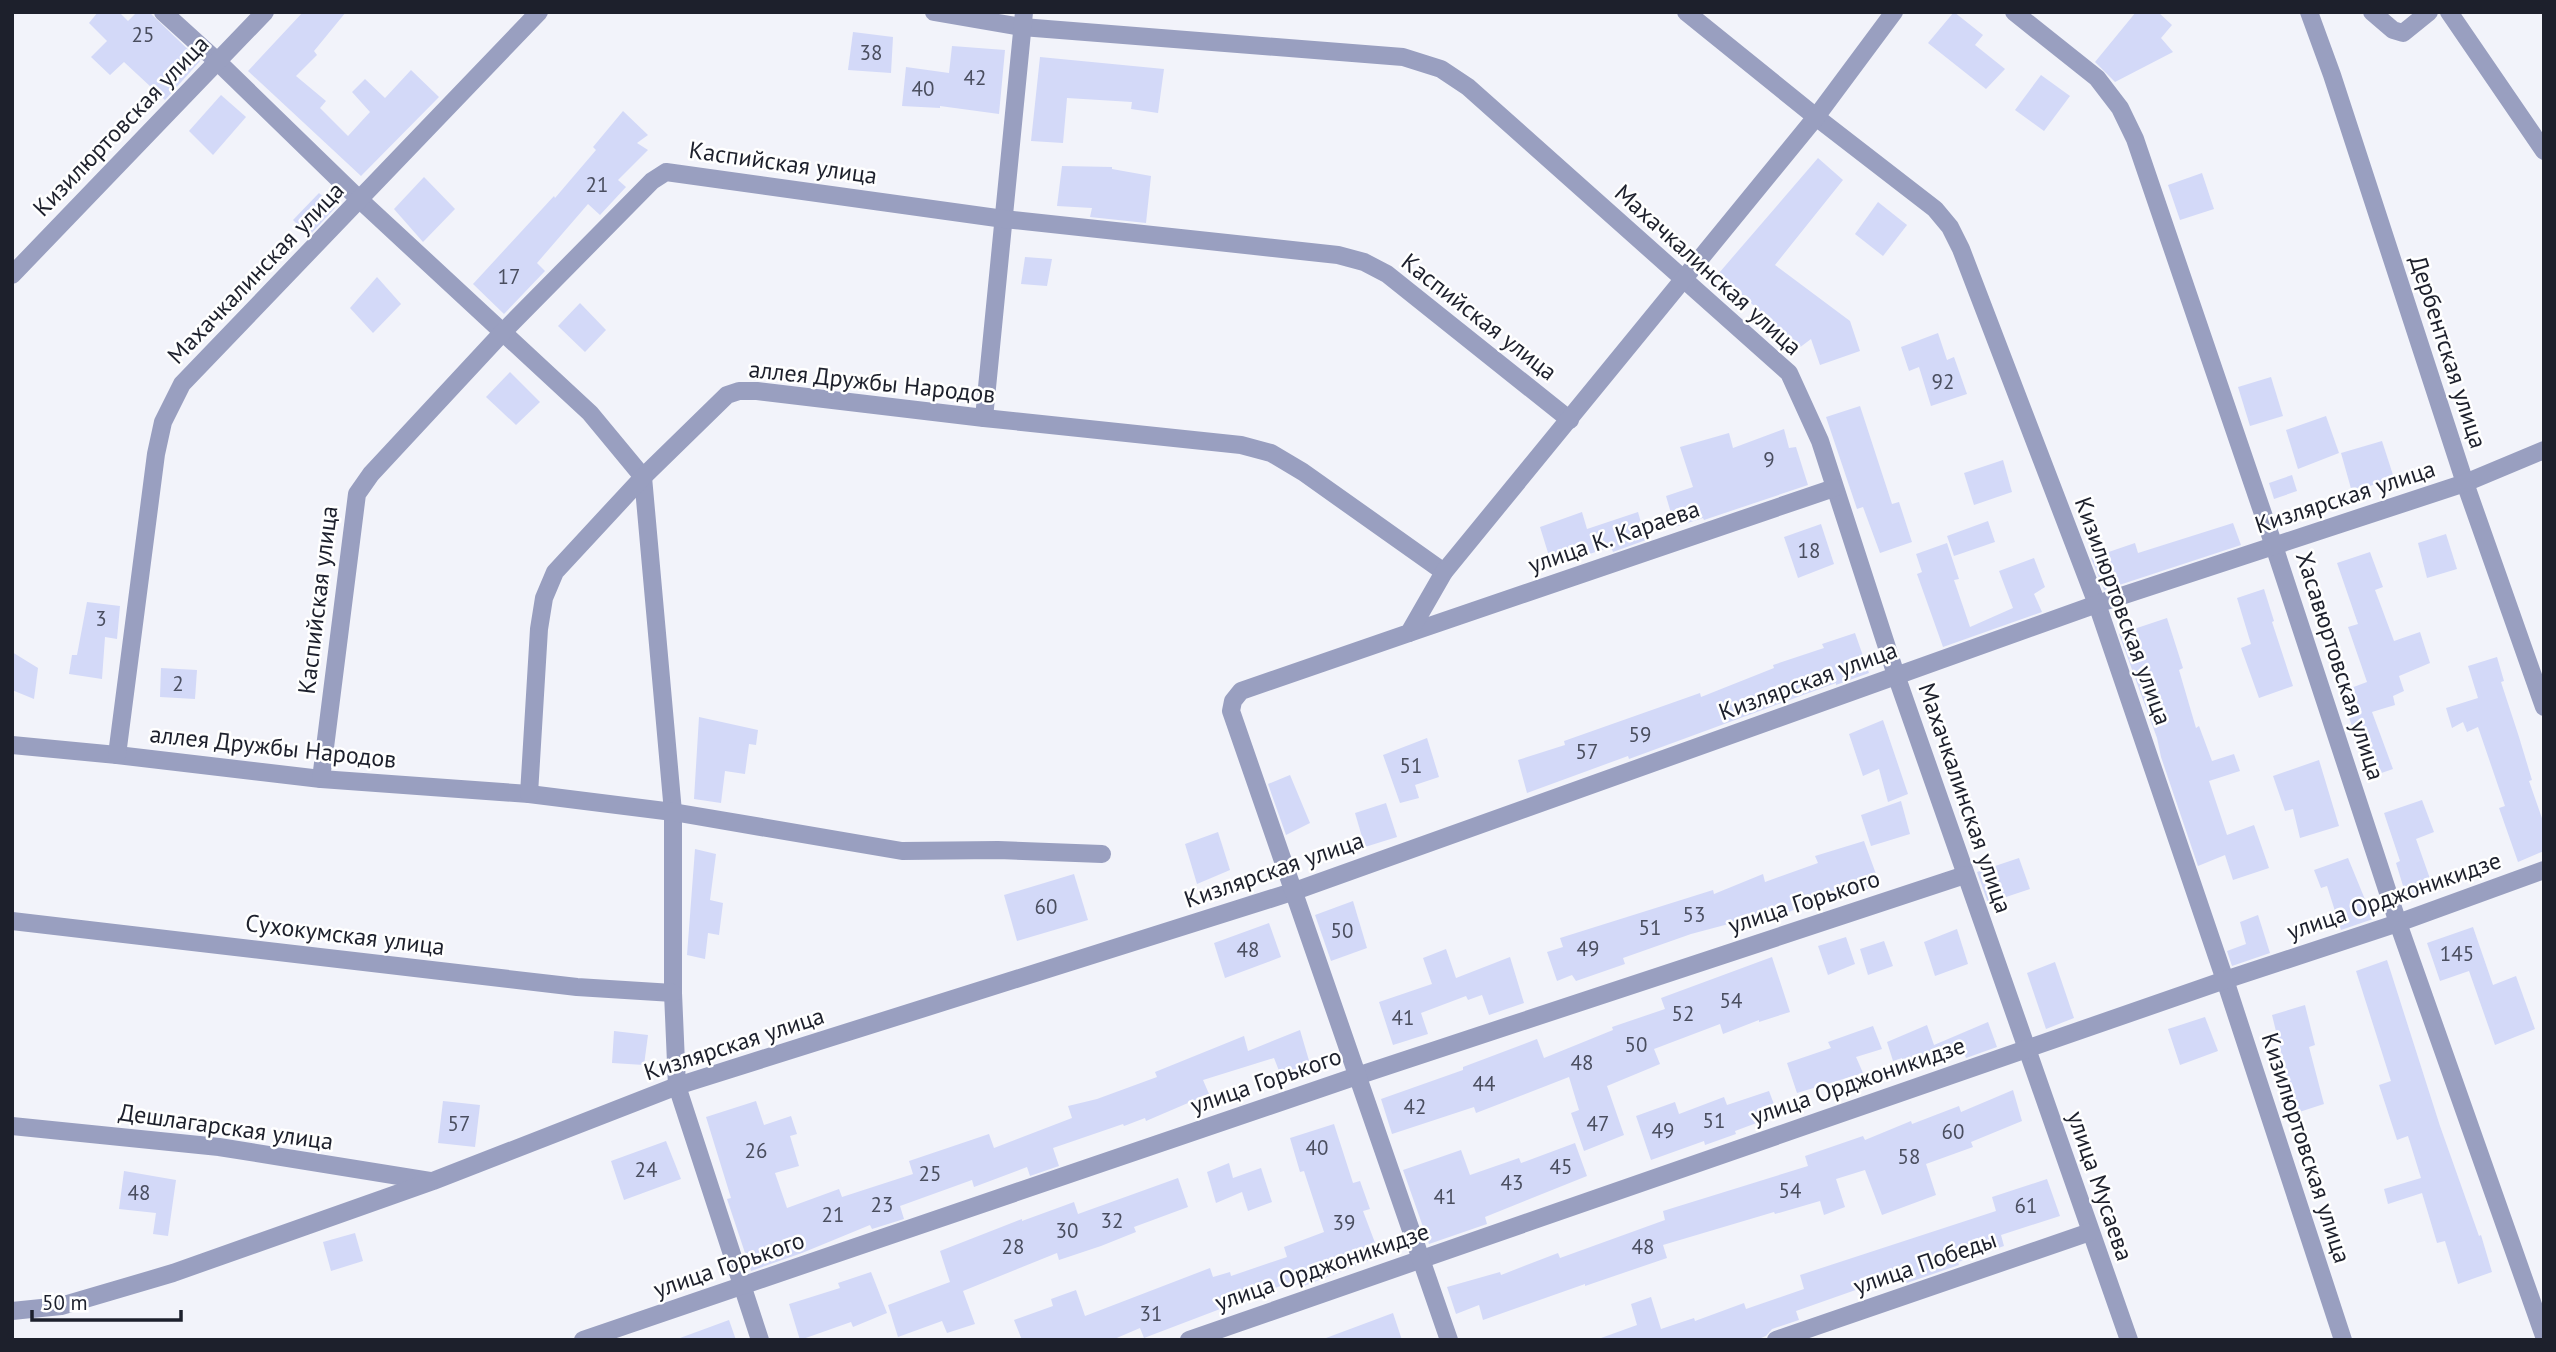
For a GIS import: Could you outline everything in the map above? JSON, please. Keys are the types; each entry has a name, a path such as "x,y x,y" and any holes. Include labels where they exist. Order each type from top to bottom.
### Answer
{"street":[{"path":"163,12 360,200 590,413 643,477 673,812 673,993 677,1086 760,1340"},
{"name":"Кизилюртовская улица","path":"12,275 265,12"},
{"name":"Махачкалинская улица","path":"117,755 156,454 163,422 182,384 539,12"},
{"name":"Махачкалинская улица","path":"934,12 1403,57 1441,69 1468,87 1789,373 1820,441 1896,676 2026,1049"},
{"name":"Кизилюртовская улица","path":"1686,12 1935,209 1950,228 1961,249 2097,604 2225,979 2343,1340"},
{"path":"1409,633 1444,572 1816,117 1894,12"},
{"name":"Хасавюртовская улица","path":"2014,12 2096,78 2120,108 2135,139 2399,923 2544,1336"},
{"name":"Дербентская улица","path":"2309,12 2465,482 2544,707"},
{"path":"2372,12 2393,30 2403,33 2429,12"},
{"path":"2448,12 2544,151"},
{"path":"984,418 1023,19"},
{"name":"Каспийская улица","path":"321,779 357,494 371,474 503,332 652,181 666,172 1004,219 1338,255 1364,262 1387,274 1570,420"},
{"name":"аллея Дружбы Народов","path":"528,794 539,629 544,598 555,572 643,477 727,395 739,391 1241,445 1271,453 1303,472 1444,572"},
{"name":"Кизлярская улица","path":"12,1311 61,1306 173,1273 433,1181 677,1086 1292,892 2097,604 2465,482 2544,450"},
{"name":"улица К. Караева","path":"1292,892 1231,711 1233,701 1241,691 1834,488"},
{"name":"аллея Дружбы Народов","path":"12,746 117,755 321,779 528,794 673,812 902,851 998,850 1102,854"},
{"name":"улица Орджоникидзе","path":"1189,1340 2225,979 2399,923 2544,870"},
{"name":"улица Горького","path":"583,1340 1357,1076 1965,875"},
{"path":"1292,892 1449,1340"},
{"name":"Сухокумская улица","path":"12,921 577,987 673,993"},
{"name":"улица Мусаева","path":"2026,1049 2129,1340"},
{"name":"Дешлагарская улица","path":"12,1126 219,1147 433,1181"},
{"name":"улица Победы","path":"1776,1340 2090,1232"}],"building":[{"path":"98,12 119,12 128,21 137,12 149,12 200,61 165,100 124,62 110,75 91,57 107,41 89,23"},
{"path":"303,12 346,12 314,51 317,55 296,76 326,101 320,108 348,136 370,112 352,92 365,79 385,98 411,70 439,97 361,176 248,71"},
{"path":"1954,12 1983,35 1975,45 2005,69 1986,89 1928,43"},
{"path":"2136,12 2158,12 2172,25 2161,38 2173,52 2115,82 2095,62"},
{"path":"853,32 893,37 891,73 848,70"},
{"path":"952,46 1005,50 999,114 940,106 902,106 906,67 949,73"},
{"path":"1040,57 1164,69 1158,113 1131,109 1132,102 1067,98 1063,143 1031,141"},
{"path":"2041,75 2070,96 2044,131 2015,110"},
{"path":"221,95 246,117 213,155 189,131"},
{"path":"623,111 648,135 637,143 648,150 618,180 626,187 600,215 588,204 537,263 545,271 504,314 473,284 554,196 555,198 596,150 593,147"},
{"path":"1818,158 1843,180 1775,265 1850,321 1860,351 1820,365 1811,339 1799,348 1719,273"},
{"path":"1062,166 1112,167 1151,176 1146,223 1090,217 1092,208 1057,206"},
{"path":"2202,173 2214,209 2180,220 2168,185"},
{"path":"424,177 455,209 423,242 394,209"},
{"path":"319,193 335,208 309,236 293,220"},
{"path":"1878,202 1907,225 1883,256 1855,234"},
{"path":"1025,257 1052,259 1047,286 1021,284"},
{"path":"377,277 401,304 373,333 350,308"},
{"path":"580,303 606,330 585,352 558,326"},
{"path":"1938,333 1947,360 1954,357 1967,394 1931,406 1919,367 1909,371 1901,347"},
{"path":"510,372 540,402 516,425 486,397"},
{"path":"2271,377 2283,416 2250,426 2238,387"},
{"path":"1860,406 1892,504 1899,502 1912,542 1880,553 1863,507 1857,509 1826,417"},
{"path":"2326,416 2339,453 2298,469 2286,430"},
{"path":"1784,429 1789,448 1796,447 1808,485 1675,527 1666,496 1693,487 1680,447 1729,433 1733,448"},
{"path":"2382,441 2394,478 2352,492 2341,453"},
{"path":"2003,460 2012,492 1974,505 1964,473"},
{"path":"2292,475 2297,491 2274,499 2269,483"},
{"path":"1582,512 1587,529 1638,512 1646,540 1613,552 1611,547 1568,561 1565,551 1549,556 1540,527"},
{"path":"1988,521 1995,542 1954,556 1947,536"},
{"path":"2233,523 2241,545 2104,590 2091,558 2135,543 2138,553"},
{"path":"1821,524 1834,564 1798,578 1784,537"},
{"path":"2446,534 2457,569 2427,578 2418,543"},
{"path":"1947,543 1959,579 1954,580 1970,627 2013,608 1999,571 2034,558 2045,587 2034,594 2042,612 1943,647 1917,574 1922,572 1916,554"},
{"path":"2370,552 2383,587 2375,590 2394,641 2420,632 2430,663 2399,676 2404,691 2393,696 2395,705 2372,712 2393,769 2370,777 2340,692 2367,682 2348,627 2358,624 2337,563"},
{"path":"2264,589 2293,686 2259,698 2241,648 2251,644 2237,598"},
{"path":"87,602 120,606 117,639 105,637 102,679 69,674 72,655 77,655"},
{"path":"2167,618 2183,668 2179,670 2196,728 2199,726 2212,761 2234,754 2240,771 2209,781 2227,835 2254,825 2269,868 2233,880 2225,855 2198,866 2157,738 2119,634"},
{"path":"1855,633 1869,673 1527,793 1518,760 1565,745 1564,741 1700,693 1701,697 1774,668 1773,665 1824,648 1822,644"},
{"path":"12,652 38,668 34,699 12,690"},
{"path":"2497,657 2504,681 2501,682 2544,824 2544,851 2518,862 2499,808 2505,806 2478,727 2467,732 2463,722 2452,728 2446,708 2478,698 2468,666"},
{"path":"161,668 197,670 195,699 160,697"},
{"path":"699,717 758,730 756,745 749,744 745,774 725,771 721,803 694,799"},
{"path":"1883,720 1908,794 1888,802 1879,769 1863,776 1849,734"},
{"path":"1427,738 1439,777 1415,785 1419,798 1400,803 1383,755"},
{"path":"2319,760 2339,826 2300,838 2293,809 2285,811 2273,776"},
{"path":"1290,775 1310,823 1286,835 1268,784"},
{"path":"2422,800 2434,832 2416,839 2434,890 2407,899 2396,863 2400,861 2384,813"},
{"path":"1901,801 1910,834 1871,846 1861,815"},
{"path":"1386,803 1397,837 1365,847 1355,813"},
{"path":"1218,832 1230,870 1197,884 1185,844"},
{"path":"1864,841 1880,885 1797,911 1796,909 1740,932 1736,922 1691,934 1623,958 1625,964 1576,981 1572,975 1557,981 1547,952 1563,947 1560,938 1713,890 1714,894 1763,874 1765,882 1818,863 1815,856"},
{"path":"695,849 716,854 710,900 723,903 719,935 708,933 705,959 687,955"},
{"path":"2019,858 2030,889 1988,903 1977,872"},
{"path":"2348,858 2373,919 2341,930 2327,886 2321,888 2314,870"},
{"path":"1074,874 1088,920 1017,941 1004,895"},
{"path":"1353,901 1367,948 1331,961 1315,915"},
{"path":"2258,915 2270,953 2232,966 2227,951 2246,944 2240,922"},
{"path":"1269,923 1281,957 1225,978 1214,943"},
{"path":"2473,927 2493,985 2516,976 2535,1029 2495,1045 2469,971 2440,981 2427,943"},
{"path":"1957,929 1968,964 1935,976 1924,942"},
{"path":"1846,937 1855,964 1828,975 1818,946"},
{"path":"1884,941 1893,966 1868,975 1860,949"},
{"path":"1446,949 1456,978 1510,957 1524,1003 1489,1015 1482,995 1468,1000 1466,996 1421,1013 1428,1034 1393,1045 1379,1002 1432,984 1423,958"},
{"path":"1772,957 1790,1012 1723,1034 1720,1024 1654,1049 1660,1064 1607,1086 1624,1135 1584,1151 1571,1113 1579,1110 1569,1077 1476,1113 1474,1107 1392,1134 1381,1099 1463,1070 1463,1067 1537,1039 1544,1058 1613,1030 1612,1027 1665,1009 1661,998"},
{"path":"2387,960 2440,1126 2492,1272 2458,1284 2445,1241 2437,1243 2422,1193 2388,1204 2384,1189 2421,1178 2408,1136 2397,1140 2379,1085 2391,1081 2356,971"},
{"path":"2055,962 2074,1018 2046,1029 2027,973"},
{"path":"2305,1005 2315,1045 2309,1047 2324,1104 2290,1115 2279,1074 2286,1072 2272,1015"},
{"path":"2205,1017 2218,1051 2180,1065 2168,1029"},
{"path":"1988,1022 1997,1047 1966,1058 1963,1050 1906,1074 1902,1058 1893,1061 1887,1042 1927,1025 1934,1045"},
{"path":"1873,1026 1882,1049 1856,1057 1863,1073 1797,1093 1787,1063 1831,1048 1828,1042"},
{"path":"1300,1030 1310,1064 1281,1076 1274,1058 1203,1080 1209,1094 1146,1121 1145,1118 1124,1126 1123,1124 1053,1148 1059,1166 1030,1176 1027,1167 974,1187 972,1180 900,1206 904,1219 872,1229 870,1225 751,1271 727,1199 731,1198 706,1117 756,1101 764,1125 791,1116 797,1134 790,1136 799,1166 775,1173 787,1208 839,1189 842,1197 913,1174 909,1161 989,1134 994,1148 1072,1118 1068,1106 1097,1099 1157,1077 1155,1072 1244,1036 1248,1051"},
{"path":"614,1031 648,1035 644,1065 612,1063"},
{"path":"2013,1090 2022,1121 1971,1142 1973,1147 1926,1164 1936,1195 1882,1215 1865,1170 1836,1179 1845,1207 1824,1215 1820,1201 1775,1214 1774,1212 1663,1245 1667,1258 1483,1320 1479,1305 1456,1314 1447,1287 1500,1272 1501,1275 1558,1253 1560,1258 1665,1220 1663,1211 1808,1166 1805,1156 1863,1136 1865,1140 1911,1121 1912,1124 1959,1106 1961,1112"},
{"path":"1769,1091 1778,1115 1705,1145 1704,1141 1651,1160 1636,1116 1675,1102 1679,1114 1724,1097 1727,1105"},
{"path":"443,1101 480,1105 475,1147 438,1143"},
{"path":"1334,1124 1353,1183 1360,1181 1370,1209 1363,1211 1380,1256 1299,1288 1296,1280 1144,1338 1140,1328 1112,1340 1022,1340 1014,1320 1053,1306 1051,1299 1076,1290 1085,1316 1210,1268 1213,1277 1230,1272 1231,1276 1287,1257 1284,1247 1324,1232 1304,1171 1300,1172 1290,1138"},
{"path":"666,1141 681,1179 624,1200 611,1161"},
{"path":"1575,1143 1587,1176 1485,1217 1487,1224 1429,1244 1403,1170 1461,1150 1470,1175 1519,1158 1521,1163"},
{"path":"1229,1163 1233,1178 1261,1168 1272,1202 1248,1211 1242,1192 1216,1203 1207,1172"},
{"path":"124,1171 176,1180 168,1236 153,1234 156,1213 119,1209"},
{"path":"1178,1178 1188,1207 1134,1227 1136,1232 1101,1246 1059,1260 1057,1253 963,1291 975,1324 947,1333 942,1321 898,1337 888,1305 950,1282 940,1251 1074,1202 1078,1214"},
{"path":"2047,1179 2060,1216 2001,1235 2004,1246 1958,1262 1959,1265 1904,1284 1901,1274 1796,1311 1799,1320 1772,1329 1766,1336 1756,1340 1601,1338 1637,1325 1631,1304 1651,1297 1661,1329 1694,1318 1695,1321 1744,1303 1746,1309 1804,1289 1800,1275 1996,1211 1992,1197"},
{"path":"355,1233 363,1261 331,1271 323,1242"},
{"path":"871,1272 887,1313 853,1327 851,1322 800,1340 789,1304 840,1288 838,1283"},
{"path":"1393,1313 1402,1340 1326,1340 1326,1338"},
{"path":"729,1320 736,1340 680,1338"}]}
